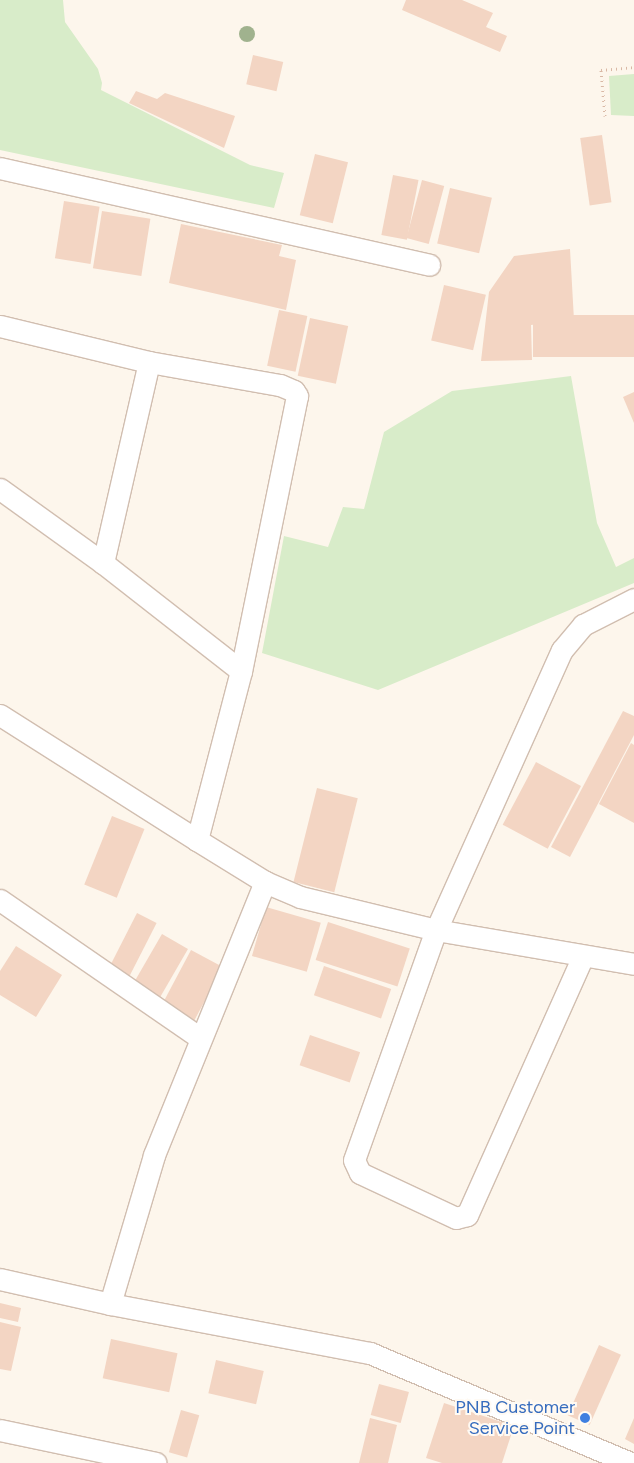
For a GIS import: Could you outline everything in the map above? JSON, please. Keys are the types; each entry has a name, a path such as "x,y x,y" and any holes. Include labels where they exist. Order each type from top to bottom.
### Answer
{"street":[{"path":"0,168 429,266"},
{"path":"0,326 149,362 280,385 294,391 297,396 241,672 197,840"},
{"path":"103,563 149,362"},
{"path":"0,489 103,563 241,672"},
{"path":"583,956 469,1212 460,1219 360,1173 353,1164 436,930 562,650 583,625 634,599"},
{"path":"0,715 266,882 300,897 436,930 634,964"},
{"path":"110,1304 154,1155 200,1038 266,882"},
{"path":"0,900 200,1038"},
{"path":"0,1279 110,1304 370,1353 631,1463"},
{"path":"0,1430 156,1463"}],"path":[{"path":"605,116 601,70 634,67"}],"green space":[{"path":"0,0 63,0 65,22 98,69 102,83 101,90 250,165 284,173 274,208 0,150"},
{"path":"634,74 634,116 611,115 609,76"},
{"path":"571,376 597,523 616,567 634,558 634,583 378,690 262,653 284,536 328,547 343,507 364,509 384,432 452,391"}],"building":[{"path":"406,0 462,0 493,13 486,27 507,36 500,52 402,10"},
{"path":"253,55 283,62 276,91 246,84"},
{"path":"136,91 157,99 165,93 235,116 224,148 129,103"},
{"path":"602,135 611,202 590,205 580,138"},
{"path":"315,154 348,162 333,223 300,215"},
{"path":"393,175 419,180 407,240 381,235"},
{"path":"422,180 444,186 429,244 406,238"},
{"path":"450,188 492,198 479,253 437,244"},
{"path":"64,201 100,207 90,264 55,258"},
{"path":"102,211 150,219 141,276 93,268"},
{"path":"181,224 282,245 279,256 296,260 286,310 169,283"},
{"path":"570,249 574,320 531,325 532,360 481,361 489,292 514,256"},
{"path":"444,285 486,295 473,350 431,341"},
{"path":"279,310 307,316 296,372 267,366"},
{"path":"533,315 634,315 634,357 533,357"},
{"path":"310,318 348,326 336,384 298,376"},
{"path":"634,392 634,423 623,397"},
{"path":"623,711 634,716 634,735 570,857 551,847"},
{"path":"631,743 634,745 634,823 599,804"},
{"path":"536,762 581,786 548,849 503,825"},
{"path":"317,788 358,798 334,892 294,882"},
{"path":"112,816 144,829 117,898 84,885"},
{"path":"266,907 321,923 307,972 252,956"},
{"path":"137,913 157,923 129,977 109,967"},
{"path":"328,922 410,949 397,987 316,960"},
{"path":"162,934 188,949 158,1000 132,985"},
{"path":"16,946 62,975 36,1017 0,995 0,971"},
{"path":"191,950 223,967 193,1023 161,1006"},
{"path":"324,966 391,989 381,1018 314,995"},
{"path":"310,1035 360,1052 350,1083 300,1065"},
{"path":"0,1303 21,1308 18,1322 0,1318"},
{"path":"0,1322 21,1327 11,1371 0,1369"},
{"path":"111,1339 178,1353 169,1392 103,1378"},
{"path":"599,1345 621,1355 590,1425 568,1415"},
{"path":"216,1360 264,1371 256,1404 208,1393"},
{"path":"379,1384 409,1392 401,1423 371,1415"},
{"path":"444,1403 514,1426 502,1463 442,1463 426,1458"},
{"path":"181,1410 199,1415 187,1458 169,1452"},
{"path":"370,1418 397,1425 388,1463 359,1463"},
{"path":"634,1418 634,1444 625,1439"}],"place":[{"name":"PNB Customer Service Point","path":"585,1418"}]}
